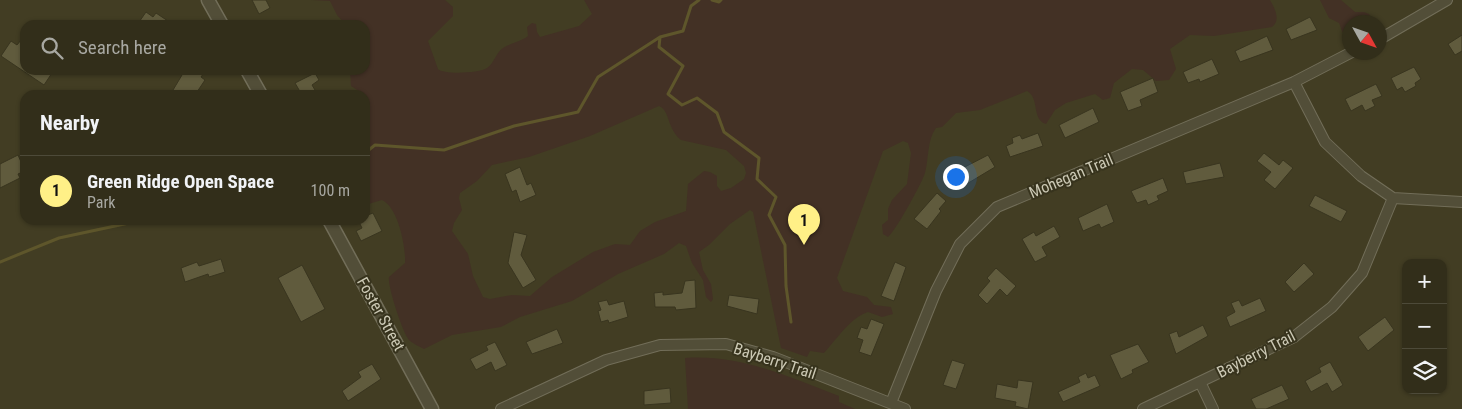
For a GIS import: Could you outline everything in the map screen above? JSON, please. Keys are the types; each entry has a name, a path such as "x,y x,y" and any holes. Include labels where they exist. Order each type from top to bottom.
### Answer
{"street":[{"path":"208,0 219,20"},
{"path":"1387,35 1447,0"},
{"name":"Mohegan Trail","path":"891,403 936,290 960,244 997,207 1294,82 1342,57"},
{"path":"250,75 258,90"},
{"path":"1294,82 1325,142 1361,176 1393,198 1462,202"},
{"name":"Bayberry Trail","path":"1143,409 1294,337 1332,308 1362,272 1393,198"},
{"name":"Foster Street","path":"332,225 432,409"},
{"name":"Bayberry Trail","path":"501,409 606,360 660,345 726,344 773,356 905,409"},
{"path":"1200,382 1213,409"}],"shaded area":[{"path":"311,0 445,0 453,7 453,16 428,41 438,69 454,73 487,68 503,48 528,36 527,27 532,23 536,24 540,37 579,26 592,14 584,0 1270,0 1277,18 1272,27 1214,36 1190,35 1170,49 1176,69 1169,80 1156,81 1143,70 1132,69 1114,83 1110,98 1103,100 1095,94 1066,103 1055,110 1046,124 1039,118 1033,98 1027,91 980,110 956,113 942,127 936,128 933,133 923,178 902,217 888,237 883,234 882,225 888,220 888,209 892,200 907,184 911,153 908,143 903,141 883,151 837,278 843,291 867,297 874,305 891,307 893,314 882,317 868,312 862,315 850,324 824,353 810,351 807,357 781,348 753,212 750,210 730,224 709,245 699,252 703,270 711,284 713,299 711,302 706,297 703,280 692,263 686,246 679,243 664,254 618,274 572,301 520,317 501,327 452,335 424,349 410,341 400,320 389,282 389,277 405,263 400,228 388,204 382,200 370,204 370,90 357,90 351,86 350,75 370,75 370,20 342,20 330,1","holes":["659,106 665,111 676,136 681,140 726,150 744,166 746,173 744,179 731,188 721,191 717,186 717,176 704,171 688,184 686,211 655,222 640,231 630,245 615,244 593,252 552,277 530,296 512,295 490,299 483,297 473,276 468,254 452,231 454,223 462,210 459,198 460,193 477,181 492,165 529,157 590,136"]},
{"path":"1320,0 1341,0 1355,12 1364,12 1370,15 1342,15 1342,31 1339,23 1329,18"},
{"path":"685,358 725,360 764,368 839,396 839,402 855,409 688,409"}],"building":[{"path":"252,0 266,0 270,8 259,14"},
{"path":"146,12 153,17 156,13 166,20 140,20"},
{"path":"1310,17 1317,30 1291,40 1286,29"},
{"path":"1462,35 1462,51 1455,55 1448,44"},
{"path":"1267,36 1273,50 1240,62 1235,51"},
{"path":"11,41 17,45 20,41 20,69 1,56"},
{"path":"1212,59 1219,74 1200,82 1199,79 1188,83 1183,72"},
{"path":"1414,67 1421,79 1415,83 1416,86 1405,92 1402,87 1397,90 1391,78"},
{"path":"29,75 51,75 44,85"},
{"path":"182,75 202,75 201,77 205,80 198,90 173,90"},
{"path":"311,75 316,75 319,80 312,85 315,90 299,90 295,83"},
{"path":"1153,78 1158,92 1140,100 1142,106 1128,111 1120,92"},
{"path":"1376,84 1382,96 1372,100 1375,106 1365,111 1362,105 1351,111 1345,99"},
{"path":"1093,108 1099,122 1065,138 1059,125"},
{"path":"1038,133 1043,146 1010,157 1006,146 1013,143 1012,138 1020,135 1022,139"},
{"path":"1264,153 1279,165 1283,160 1293,168 1275,189 1264,180 1271,172 1257,161"},
{"path":"18,155 20,173 18,174 20,178 0,188 0,164"},
{"path":"988,155 995,167 965,185 957,171"},
{"path":"1220,163 1224,177 1186,184 1183,172"},
{"path":"520,167 527,185 531,183 536,195 520,202 516,190 512,192 505,174"},
{"path":"1163,178 1168,191 1157,196 1159,200 1148,205 1146,200 1137,203 1131,191"},
{"path":"937,193 946,201 927,229 914,219"},
{"path":"1315,195 1347,211 1341,222 1309,206"},
{"path":"1107,204 1114,222 1101,228 1099,224 1083,231 1078,218"},
{"path":"373,213 382,231 361,241 356,231 362,228 360,225 370,225 370,214"},
{"path":"1054,226 1060,237 1042,247 1047,256 1035,262 1022,239 1034,232 1036,236"},
{"path":"514,232 527,235 521,255 536,280 523,288 508,263"},
{"path":"221,259 225,272 209,277 208,274 185,282 181,268 197,262 199,266"},
{"path":"895,262 906,267 894,301 881,296"},
{"path":"1304,263 1314,274 1294,292 1285,282"},
{"path":"302,265 325,309 301,322 278,278"},
{"path":"996,268 1016,286 1007,296 1000,289 987,304 978,295 990,281 987,278"},
{"path":"695,280 696,308 676,310 675,307 655,307 654,293 663,292 663,295 682,293 685,281"},
{"path":"729,295 759,299 757,314 727,306"},
{"path":"1260,298 1266,311 1230,327 1226,317 1235,312 1231,303 1239,300 1242,306"},
{"path":"607,300 609,305 624,301 628,317 609,323 608,320 601,322 598,311 601,310 598,302"},
{"path":"1385,317 1394,330 1368,351 1358,337"},
{"path":"871,319 884,324 871,356 859,352 863,340 857,338 861,327 867,329"},
{"path":"1203,325 1208,336 1176,354 1169,334 1177,331 1179,337"},
{"path":"557,329 563,343 532,354 526,342"},
{"path":"495,342 507,365 495,371 491,362 476,370 470,359 488,350 486,346"},
{"path":"1138,344 1149,362 1132,370 1133,373 1121,379 1110,355"},
{"path":"952,360 965,364 956,389 943,385"},
{"path":"1330,362 1343,385 1332,392 1327,383 1311,392 1305,381 1321,372 1319,368"},
{"path":"372,364 381,379 348,401 342,391 361,377 358,372"},
{"path":"1086,373 1088,378 1095,375 1100,386 1063,402 1058,392 1080,382 1078,377"},
{"path":"1018,380 1033,382 1028,409 1015,406 1016,402 995,398 997,384 1017,388"},
{"path":"1282,385 1289,399 1266,409 1256,409 1251,399"},
{"path":"670,388 671,403 644,405 644,391"}],"waterway":[{"path":"699,0 691,6 683,31 660,37 659,47 683,66 668,94 682,105 697,98 717,113 724,132 759,158 757,179 776,197 769,215 785,245 786,286 791,322"},
{"path":"712,0 719,2 721,0"},
{"path":"370,149 375,145 444,150 514,126 578,112 598,77 660,37"},
{"path":"0,262 59,238 120,225"}],"place":[{"name":"Green Ridge Open Space","path":"804,245"}]}
